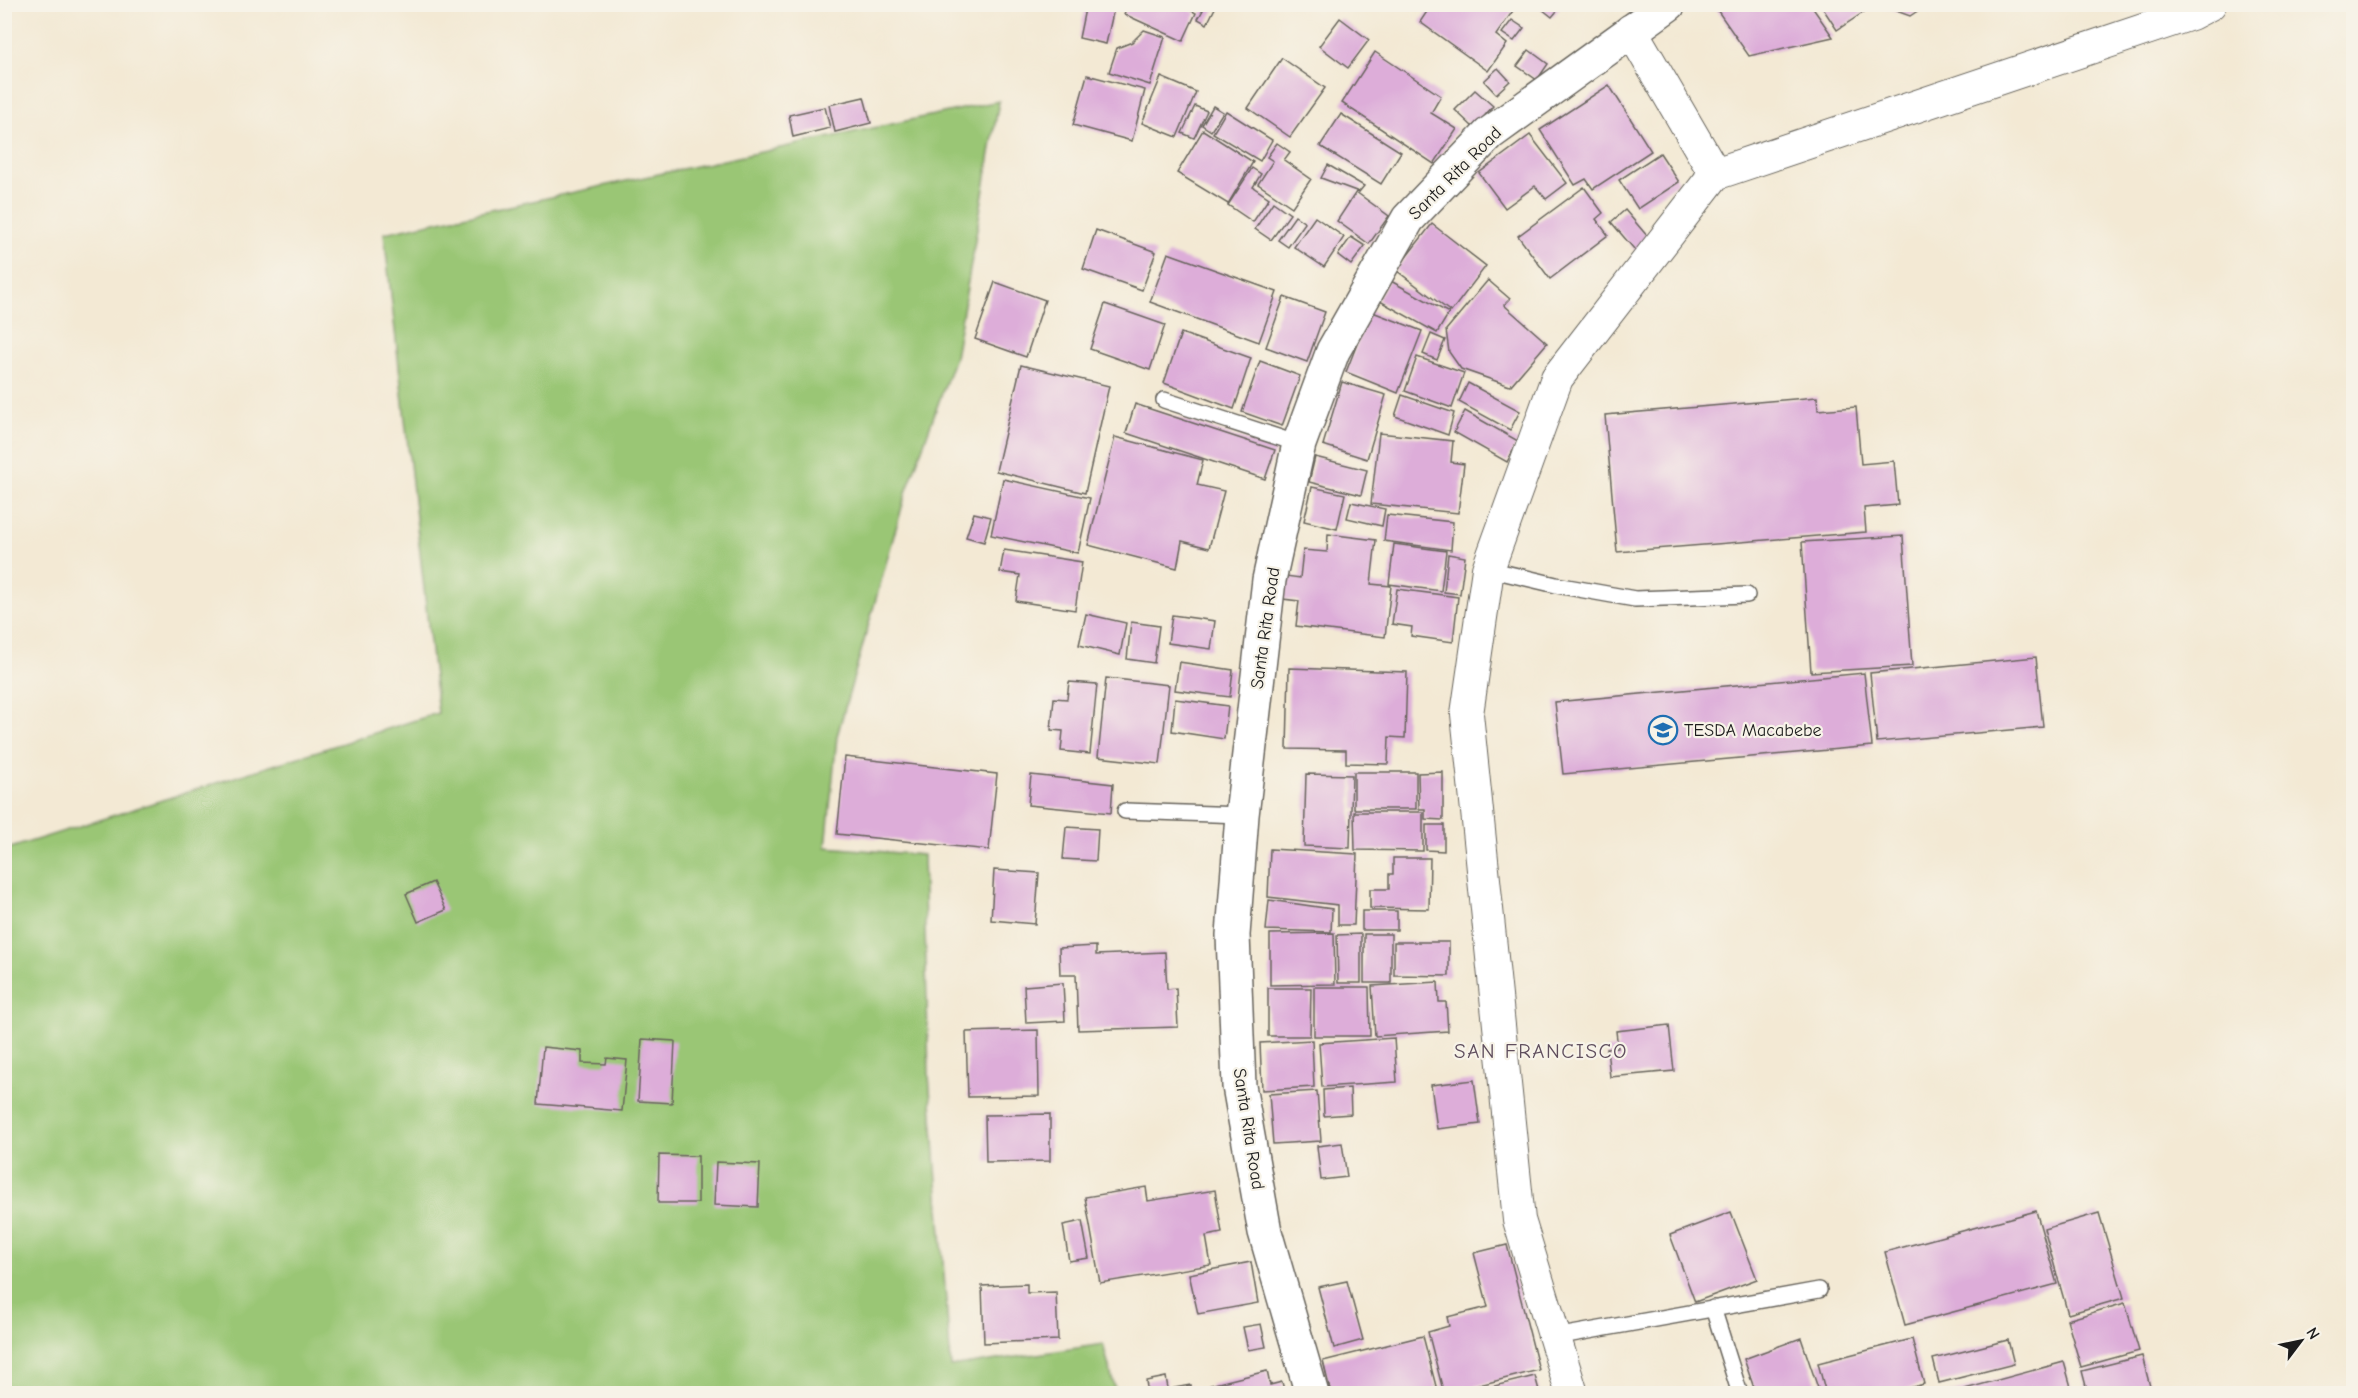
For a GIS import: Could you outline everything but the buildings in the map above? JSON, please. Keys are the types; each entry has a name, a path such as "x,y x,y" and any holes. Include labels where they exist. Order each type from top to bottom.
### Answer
{"street":[{"name":"Santa Rita Road","path":"1312,1394 1265,1232 1239,1086 1233,935 1242,815 1269,580 1299,444 1333,351 1408,219 1489,134 1669,4"},
{"path":"1572,1394 1519,1220 1467,714 1488,569 1557,378 1715,174 2191,14 2210,4"},
{"path":"1631,30 1715,174"}],"lane":[{"path":"1164,400 1299,444"},
{"path":"1488,569 1556,585 1635,599 1747,595"},
{"path":"1125,811 1242,815"},
{"path":"1555,1337 1819,1290"},
{"path":"1713,1308 1740,1394"}],"green space":[{"path":"999,101 955,357 906,493 837,736 826,847 923,855 929,1075 951,1367 1103,1344 1116,1393 5,1393 4,850 438,713 384,233"}],"place":[{"name":"TESDA Macabebe","path":"1663,730"}],"district":[{"name":"SAN FRANCISCO","path":"1541,1051"}]}
